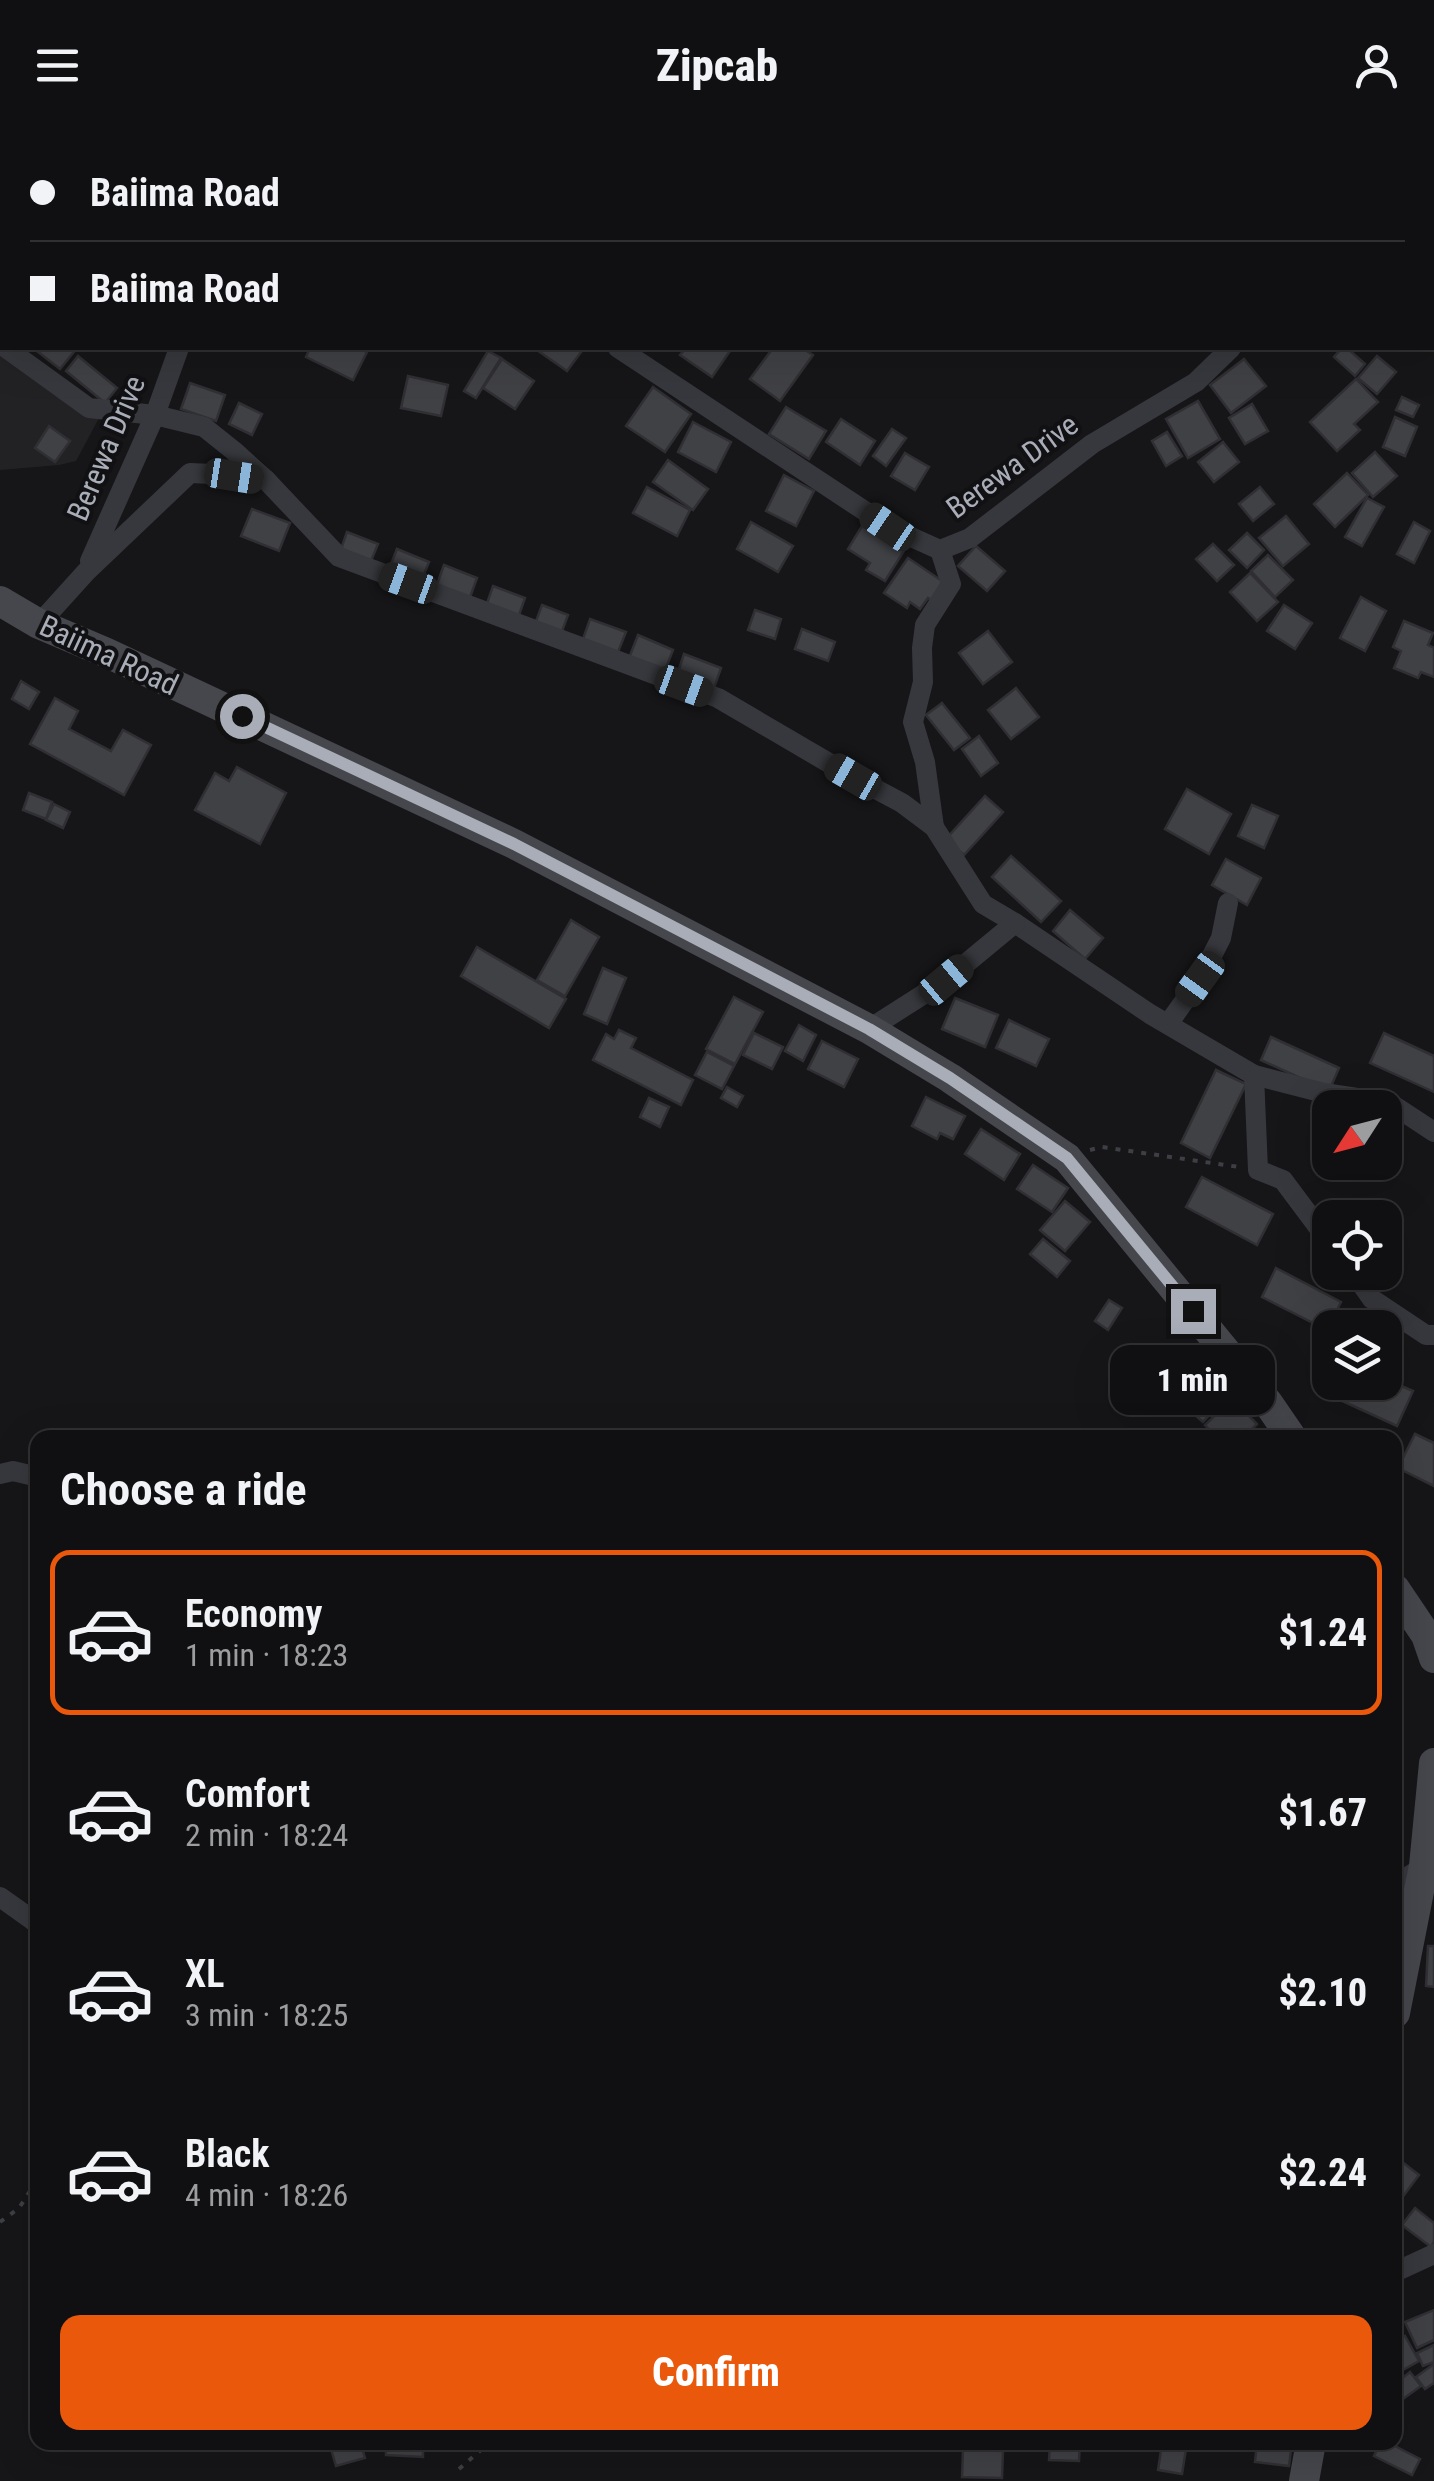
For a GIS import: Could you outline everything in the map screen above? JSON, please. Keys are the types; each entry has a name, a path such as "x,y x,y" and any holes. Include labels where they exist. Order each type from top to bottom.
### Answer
{"street":[{"path":"10,350 89,408 156,416 204,427 266,480 339,558 718,698 902,803 934,827 982,904 1254,1075 1390,1103 1434,1132"},
{"name":"Berewa Drive","path":"86,572 156,416 178,350"},
{"name":"Berewa Drive","path":"621,350 888,527 940,550 970,538 1092,444 1196,382 1230,350"},
{"path":"39,624 86,572 190,473 266,480"},
{"path":"934,827 925,762 913,722 924,682 925,625 951,584 940,550"},
{"name":"Baiima Road","path":"0,602 39,624 514,844 869,1029 950,1078 1067,1158 1287,1430"},
{"path":"1168,1024 1200,979 1221,938 1228,903"},
{"path":"869,1029 946,980 1015,923"},
{"path":"1254,1075 1258,1170 1283,1180 1312,1218"},
{"path":"1365,1290 1372,1299 1426,1335 1434,1336"},
{"path":"0,1474 14,1471 30,1476"},
{"path":"1402,1600 1426,1636 1434,1658"},
{"path":"1402,1943 1424,1866 1434,1763"},
{"path":"1402,1880 1424,1866"},
{"path":"0,1897 30,1918"},
{"path":"1402,2269 1434,2254"},
{"path":"1304,2481 1310,2450"}],"path":[{"path":"1067,1158 1102,1146 1258,1170"},
{"path":"0,2222 18,2208 30,2191"},
{"path":"459,2470 481,2450"}],"shaded area":[{"path":"3,350 99,418 76,461 0,470"}],"building":[{"path":"36,350 75,350 60,369"},
{"path":"309,350 367,352 353,380 306,357"},
{"path":"537,350 583,350 567,371"},
{"path":"684,350 731,350 712,377 680,355"},
{"path":"772,350 805,350 813,355 780,401 750,379"},
{"path":"1340,350 1349,350 1365,364 1355,376 1334,357"},
{"path":"488,351 501,358 476,398 464,391"},
{"path":"78,356 117,388 105,403 66,371"},
{"path":"1377,356 1396,372 1377,394 1358,378"},
{"path":"502,359 534,381 515,409 483,388"},
{"path":"1244,359 1266,386 1231,413 1210,385"},
{"path":"408,376 448,385 441,416 401,408"},
{"path":"1356,379 1378,402 1354,424 1360,430 1337,451 1310,422"},
{"path":"190,383 225,395 216,421 181,409"},
{"path":"653,387 691,414 665,452 626,426"},
{"path":"1402,397 1419,405 1413,417 1396,410"},
{"path":"1198,401 1220,439 1188,458 1166,419"},
{"path":"239,403 262,414 252,435 229,424"},
{"path":"1252,404 1268,431 1245,444 1229,418"},
{"path":"786,407 826,431 809,459 769,434"},
{"path":"1395,417 1417,427 1405,456 1383,447"},
{"path":"841,419 875,441 860,465 826,442"},
{"path":"693,422 731,442 716,472 678,452"},
{"path":"49,426 70,441 55,462 35,448"},
{"path":"892,429 906,438 886,466 873,456"},
{"path":"1167,432 1182,456 1166,466 1152,441"},
{"path":"1223,442 1239,462 1214,482 1198,462"},
{"path":"1375,452 1397,476 1373,497 1352,473"},
{"path":"905,453 929,467 915,490 891,476"},
{"path":"668,460 708,489 693,510 653,482"},
{"path":"1347,473 1368,495 1335,527 1314,504"},
{"path":"784,475 814,491 796,526 766,511"},
{"path":"647,487 690,510 677,536 633,513"},
{"path":"1260,487 1274,504 1253,521 1239,504"},
{"path":"1367,498 1384,507 1362,546 1345,537"},
{"path":"252,509 290,523 279,551 241,536"},
{"path":"1286,516 1309,544 1283,566 1259,538"},
{"path":"865,521 907,546 885,581 866,570 870,563 848,549"},
{"path":"751,522 793,546 778,572 737,549"},
{"path":"1414,522 1430,531 1414,563 1397,554"},
{"path":"347,532 378,544 371,561 341,549"},
{"path":"1247,533 1264,550 1247,568 1229,550"},
{"path":"1213,544 1234,565 1217,581 1196,559"},
{"path":"976,546 1005,571 987,591 958,566"},
{"path":"397,549 429,562 421,582 389,569"},
{"path":"1268,555 1293,580 1275,597 1251,571"},
{"path":"908,558 945,583 933,601 928,598 920,609 910,602 907,608 884,593"},
{"path":"444,565 477,578 469,600 436,587"},
{"path":"1250,573 1278,602 1257,621 1230,592"},
{"path":"493,586 525,598 518,618 486,606"},
{"path":"1361,597 1386,611 1365,651 1340,638"},
{"path":"542,605 568,615 561,634 535,624"},
{"path":"1284,605 1312,623 1295,649 1267,631"},
{"path":"755,610 781,619 775,639 748,630"},
{"path":"590,619 626,632 618,652 583,639"},
{"path":"1404,621 1433,633 1428,645 1434,648 1434,677 1421,672 1418,678 1394,668 1401,651 1393,647"},
{"path":"802,629 835,642 828,661 795,649"},
{"path":"988,631 1012,662 983,684 959,653"},
{"path":"638,635 673,650 664,673 629,658"},
{"path":"684,654 721,668 714,688 677,675"},
{"path":"21,681 39,692 29,709 12,699"},
{"path":"1016,688 1039,717 1011,739 988,710"},
{"path":"55,698 78,711 69,729 111,751 123,730 151,745 124,795 30,744"},
{"path":"942,703 970,738 954,750 926,715"},
{"path":"979,736 998,763 981,776 962,749"},
{"path":"237,767 286,793 260,844 195,810 215,773 229,781"},
{"path":"1187,789 1231,814 1209,854 1165,829"},
{"path":"29,793 52,802 46,819 23,810"},
{"path":"985,796 1003,812 964,855 946,839"},
{"path":"54,804 70,812 63,828 46,820"},
{"path":"1252,805 1278,816 1264,848 1238,836"},
{"path":"1011,856 1061,901 1041,922 992,877"},
{"path":"1226,859 1261,878 1247,905 1212,885"},
{"path":"1070,910 1103,938 1085,959 1053,931"},
{"path":"571,920 599,937 565,996 537,980"},
{"path":"477,947 566,999 549,1028 461,976"},
{"path":"603,968 626,978 607,1024 584,1014"},
{"path":"734,997 763,1012 735,1064 706,1049"},
{"path":"955,998 998,1015 985,1047 942,1029"},
{"path":"1009,1020 1049,1039 1036,1066 996,1048"},
{"path":"799,1025 816,1035 803,1061 785,1051"},
{"path":"619,1030 636,1038 631,1048 693,1080 681,1105 593,1060 606,1034 614,1039"},
{"path":"754,1033 783,1047 772,1069 743,1055"},
{"path":"1384,1033 1434,1056 1434,1092 1370,1063"},
{"path":"1271,1037 1339,1068 1327,1090 1261,1060"},
{"path":"822,1041 858,1059 844,1087 808,1069"},
{"path":"707,1052 734,1066 722,1089 695,1075"},
{"path":"1216,1070 1246,1084 1210,1158 1181,1143"},
{"path":"727,1087 743,1096 737,1107 721,1098"},
{"path":"926,1097 965,1116 953,1139 940,1133 937,1139 912,1126"},
{"path":"649,1098 669,1107 660,1127 640,1117"},
{"path":"981,1129 1020,1154 1004,1180 965,1154"},
{"path":"1033,1165 1068,1188 1052,1212 1017,1189"},
{"path":"1202,1177 1273,1214 1257,1245 1186,1207"},
{"path":"1065,1201 1090,1222 1065,1251 1040,1230"},
{"path":"1043,1239 1070,1261 1057,1277 1030,1254"},
{"path":"1276,1268 1341,1302 1337,1310 1312,1310 1312,1322 1262,1297"},
{"path":"1109,1300 1122,1308 1108,1330 1095,1321"},
{"path":"1210,1372 1231,1391 1203,1422 1181,1403"},
{"path":"1154,1376 1174,1391 1164,1404 1144,1389"},
{"path":"1402,1386 1413,1391 1397,1426 1340,1400 1402,1400"},
{"path":"1232,1399 1257,1424 1251,1430 1210,1430 1205,1425"},
{"path":"1415,1434 1434,1443 1434,1486 1402,1470 1402,1460"},
{"path":"1428,1946 1434,1946 1434,1987 1426,1986"},
{"path":"1402,2162 1419,2175 1402,2194"},
{"path":"1415,2208 1434,2223 1431,2247 1402,2225"},
{"path":"1434,2310 1434,2340 1417,2348 1405,2322"},
{"path":"1405,2336 1419,2361 1402,2370"},
{"path":"1434,2345 1434,2362 1423,2366 1417,2353"},
{"path":"1434,2364 1434,2383 1425,2389 1416,2377"},
{"path":"1410,2372 1421,2386 1402,2400 1402,2378"},
{"path":"331,2450 362,2450 365,2458 336,2466"},
{"path":"386,2450 423,2450 423,2457 386,2455"},
{"path":"963,2450 1003,2451 1002,2478 962,2477"},
{"path":"1050,2450 1080,2450 1079,2461 1049,2460"},
{"path":"1161,2450 1186,2450 1182,2474 1158,2470"},
{"path":"1256,2450 1291,2450 1289,2466 1255,2462"},
{"path":"1377,2450 1402,2450 1420,2459 1412,2475 1374,2456"}],"route":[{"path":"242,716 514,844 869,1029 950,1078 1067,1158 1193,1311"}]}
